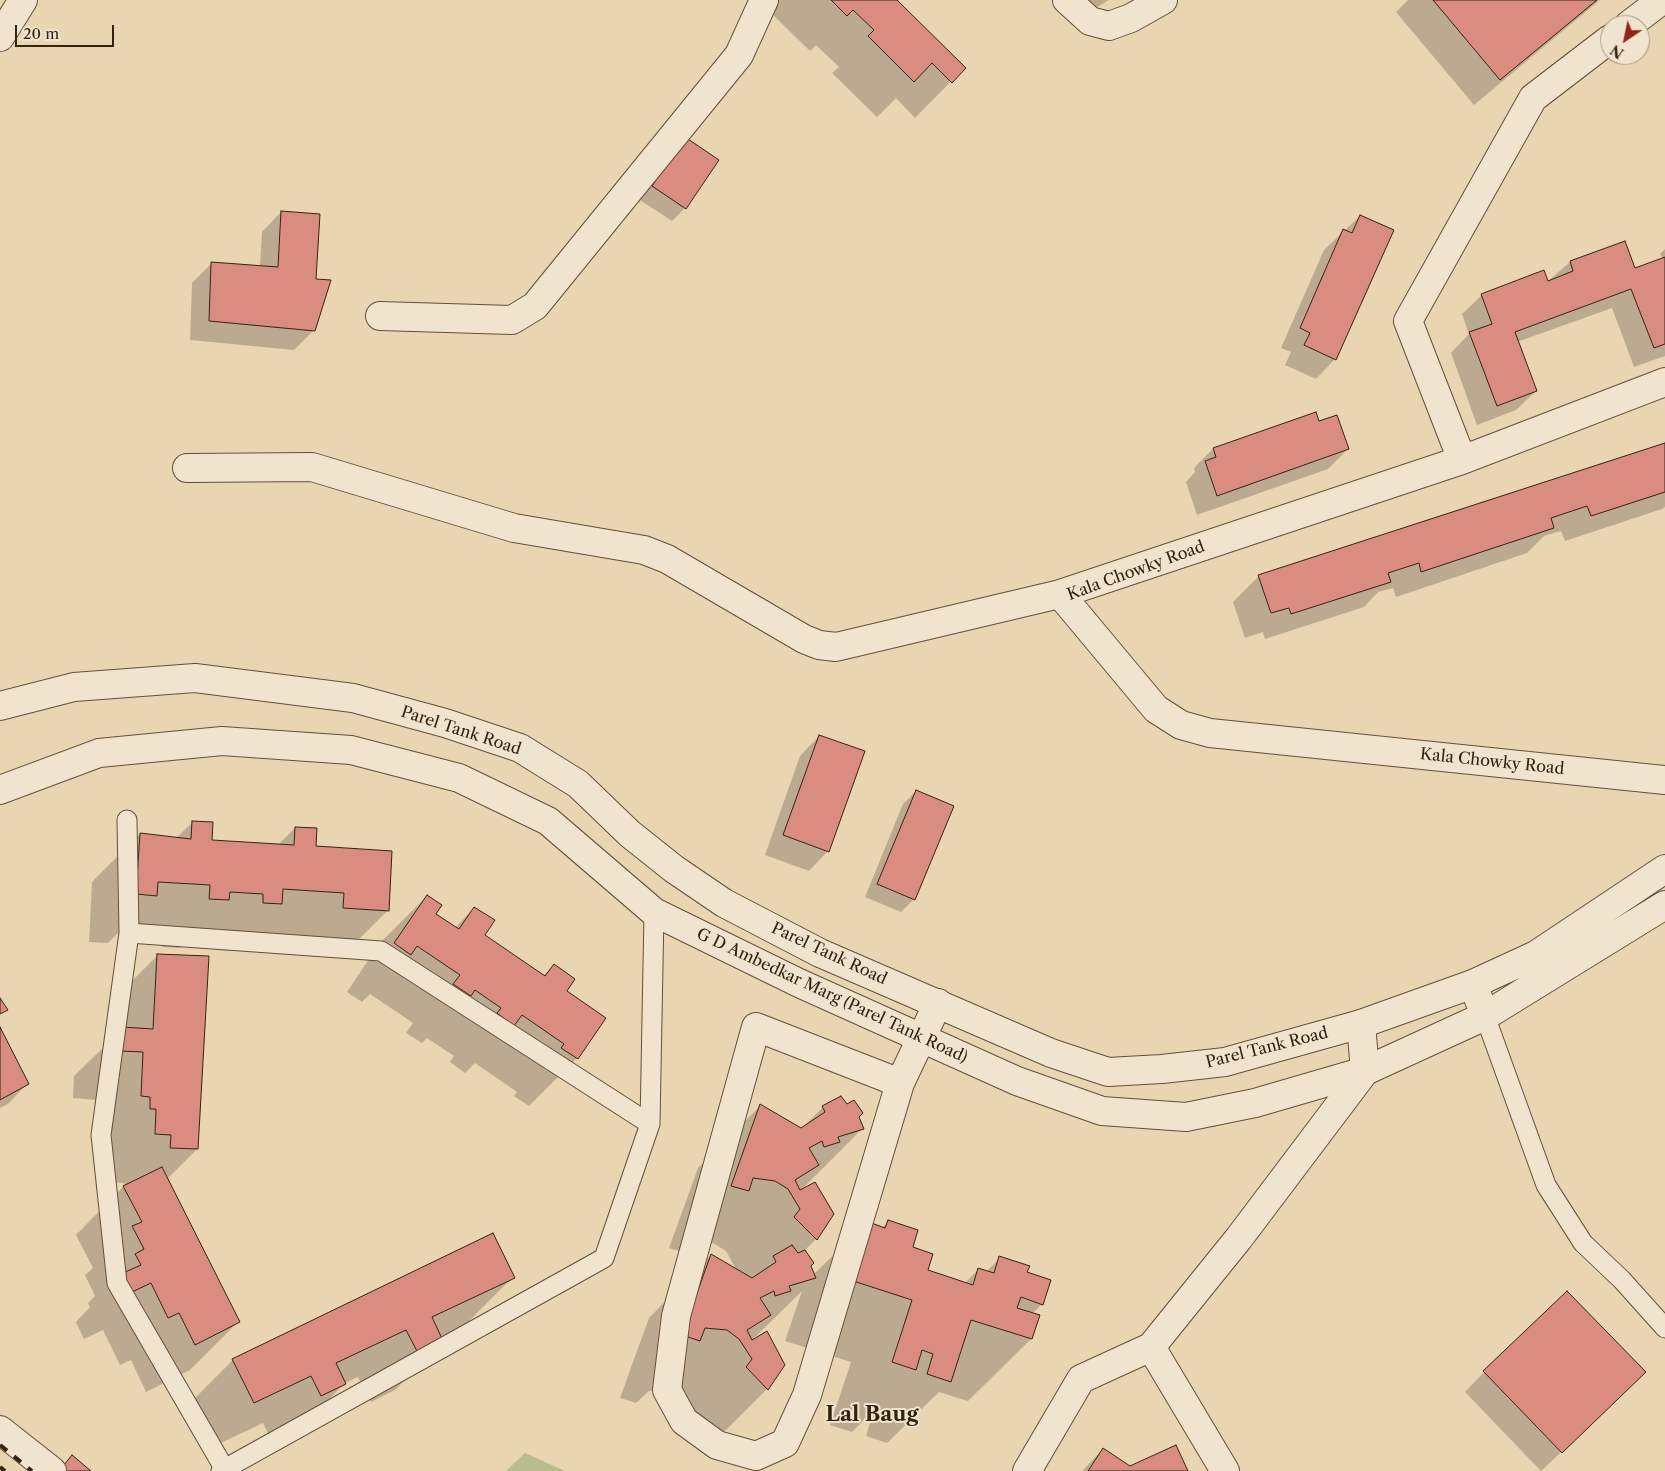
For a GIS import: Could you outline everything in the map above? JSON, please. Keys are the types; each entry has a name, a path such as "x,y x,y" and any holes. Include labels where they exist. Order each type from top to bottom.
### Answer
{"street":[{"path":"0,37 23,0"},
{"path":"380,316 512,320 535,306 739,56 764,0"},
{"path":"1067,0 1090,21 1109,26 1132,18 1163,0"},
{"path":"1642,15 1662,0"},
{"path":"1462,460 1408,321 1532,98 1600,47"},
{"name":"Kala Chowky Road","path":"1665,382 1462,460 1060,594 1156,709 1181,725 1210,733 1665,780"},
{"path":"187,468 312,467 514,528 644,550 667,559 804,639 819,645 836,647 1060,594"},
{"name":"Parel Tank Road","path":"0,706 74,686 195,678 352,698 445,723 520,748 578,784 630,834 674,869 724,903 820,953 1051,1053 1108,1072 1162,1069 1225,1062 1361,1024 1473,984 1536,955 1665,869"},
{"name":"G D Ambedkar Marg (Parel Tank Road)","path":"0,790 99,753 222,741 351,750 459,778 548,821 654,912 702,937 1017,1081 1102,1111 1112,1112 1186,1117 1255,1103 1365,1072 1485,1016 1665,905"},
{"path":"702,937 724,903"},
{"path":"1473,984 1485,1016"},
{"path":"900,1083 756,1027 676,1316 667,1390 684,1421 717,1445 756,1456 785,1443 807,1396 900,1083 938,1003"},
{"path":"1027,1471 1081,1379 1152,1347 1239,1238 1365,1072 1361,1024"},
{"path":"1152,1347 1225,1471"},
{"path":"0,1430 52,1471"}],"lane":[{"path":"127,820 129,933 101,1135 117,1282 222,1469 604,1258 650,1124 654,912"},
{"path":"129,933 381,950 650,1124"},
{"path":"1485,1016 1546,1185 1583,1243 1622,1280 1665,1328"}],"green space":[{"path":"525,1453 565,1471 506,1471"}],"building":[{"path":"831,0 897,0 966,68 952,83 932,63 914,82 868,36 874,30 853,10 847,16"},
{"path":"1433,0 1597,0 1500,80"},
{"path":"685,137 719,160 686,209 652,186"},
{"path":"281,211 320,214 316,279 331,280 315,331 209,321 211,262 278,267"},
{"path":"1360,215 1394,230 1336,360 1304,345 1310,333 1300,328 1343,229 1352,233"},
{"path":"1625,241 1635,268 1665,257 1665,344 1654,348 1631,289 1515,332 1537,391 1497,406 1469,332 1492,324 1481,294 1544,270 1548,281 1573,271 1570,261"},
{"path":"1316,412 1319,421 1337,415 1349,449 1217,496 1205,461 1216,457 1213,448"},
{"path":"1665,443 1665,492 1591,516 1587,506 1551,518 1554,528 1421,572 1419,563 1388,573 1391,582 1291,614 1289,608 1271,613 1258,575"},
{"path":"819,735 865,751 829,852 783,835"},
{"path":"916,790 954,806 915,900 877,884"},
{"path":"192,821 213,822 212,840 294,845 295,827 317,828 316,846 392,851 389,911 343,908 344,893 283,889 282,904 263,903 263,894 230,892 229,900 209,899 210,885 158,882 157,896 136,894 140,833 191,839"},
{"path":"427,895 442,905 436,914 459,929 474,907 495,920 485,935 545,976 554,964 575,979 567,991 606,1018 578,1059 561,1048 564,1044 522,1015 514,1026 497,1013 501,1008 475,990 471,996 453,984 460,975 417,946 411,955 394,943"},
{"path":"157,954 209,956 198,1149 170,1148 171,1135 155,1134 156,1109 150,1109 150,1097 141,1096 143,1052 120,1051 122,1027 153,1029"},
{"path":"0,998 8,1010 0,1014"},
{"path":"0,1027 29,1084 0,1100"},
{"path":"841,1096 847,1104 854,1100 863,1113 859,1117 864,1129 838,1137 840,1142 824,1147 822,1141 809,1148 819,1165 795,1180 800,1190 815,1182 834,1214 817,1240 794,1217 800,1209 788,1189 775,1181 753,1178 749,1191 731,1186 760,1104 801,1128 825,1112 822,1106"},
{"path":"162,1167 240,1322 195,1345 179,1313 168,1318 151,1283 132,1292 123,1273 141,1265 135,1254 144,1249 132,1226 142,1222 123,1186"},
{"path":"888,1220 918,1230 913,1247 933,1254 928,1270 973,1285 978,1268 994,1273 999,1256 1030,1266 1027,1272 1051,1280 1043,1305 1021,1297 1017,1308 1040,1315 1032,1339 971,1320 951,1382 927,1374 933,1354 922,1350 916,1370 892,1362 912,1300 847,1279 866,1221 885,1228"},
{"path":"493,1233 515,1278 432,1317 444,1343 419,1355 406,1330 336,1363 346,1384 321,1396 311,1376 254,1403 232,1359"},
{"path":"792,1245 798,1253 805,1250 814,1263 811,1266 816,1278 789,1286 791,1291 775,1296 774,1291 760,1298 771,1315 747,1330 752,1340 767,1331 785,1365 768,1390 746,1367 752,1359 739,1339 727,1330 705,1328 700,1341 682,1335 711,1254 752,1278 776,1262 773,1256"},
{"path":"1567,1291 1646,1372 1562,1453 1483,1371"},
{"path":"1176,1445 1188,1471 1088,1471 1103,1448 1130,1466"},
{"path":"72,1455 91,1471 59,1471"}],"railway":[{"path":"0,1445 32,1471"},
{"path":"0,1467 5,1471"}],"district":[{"name":"Lal Baug","path":"872,1415"}]}
